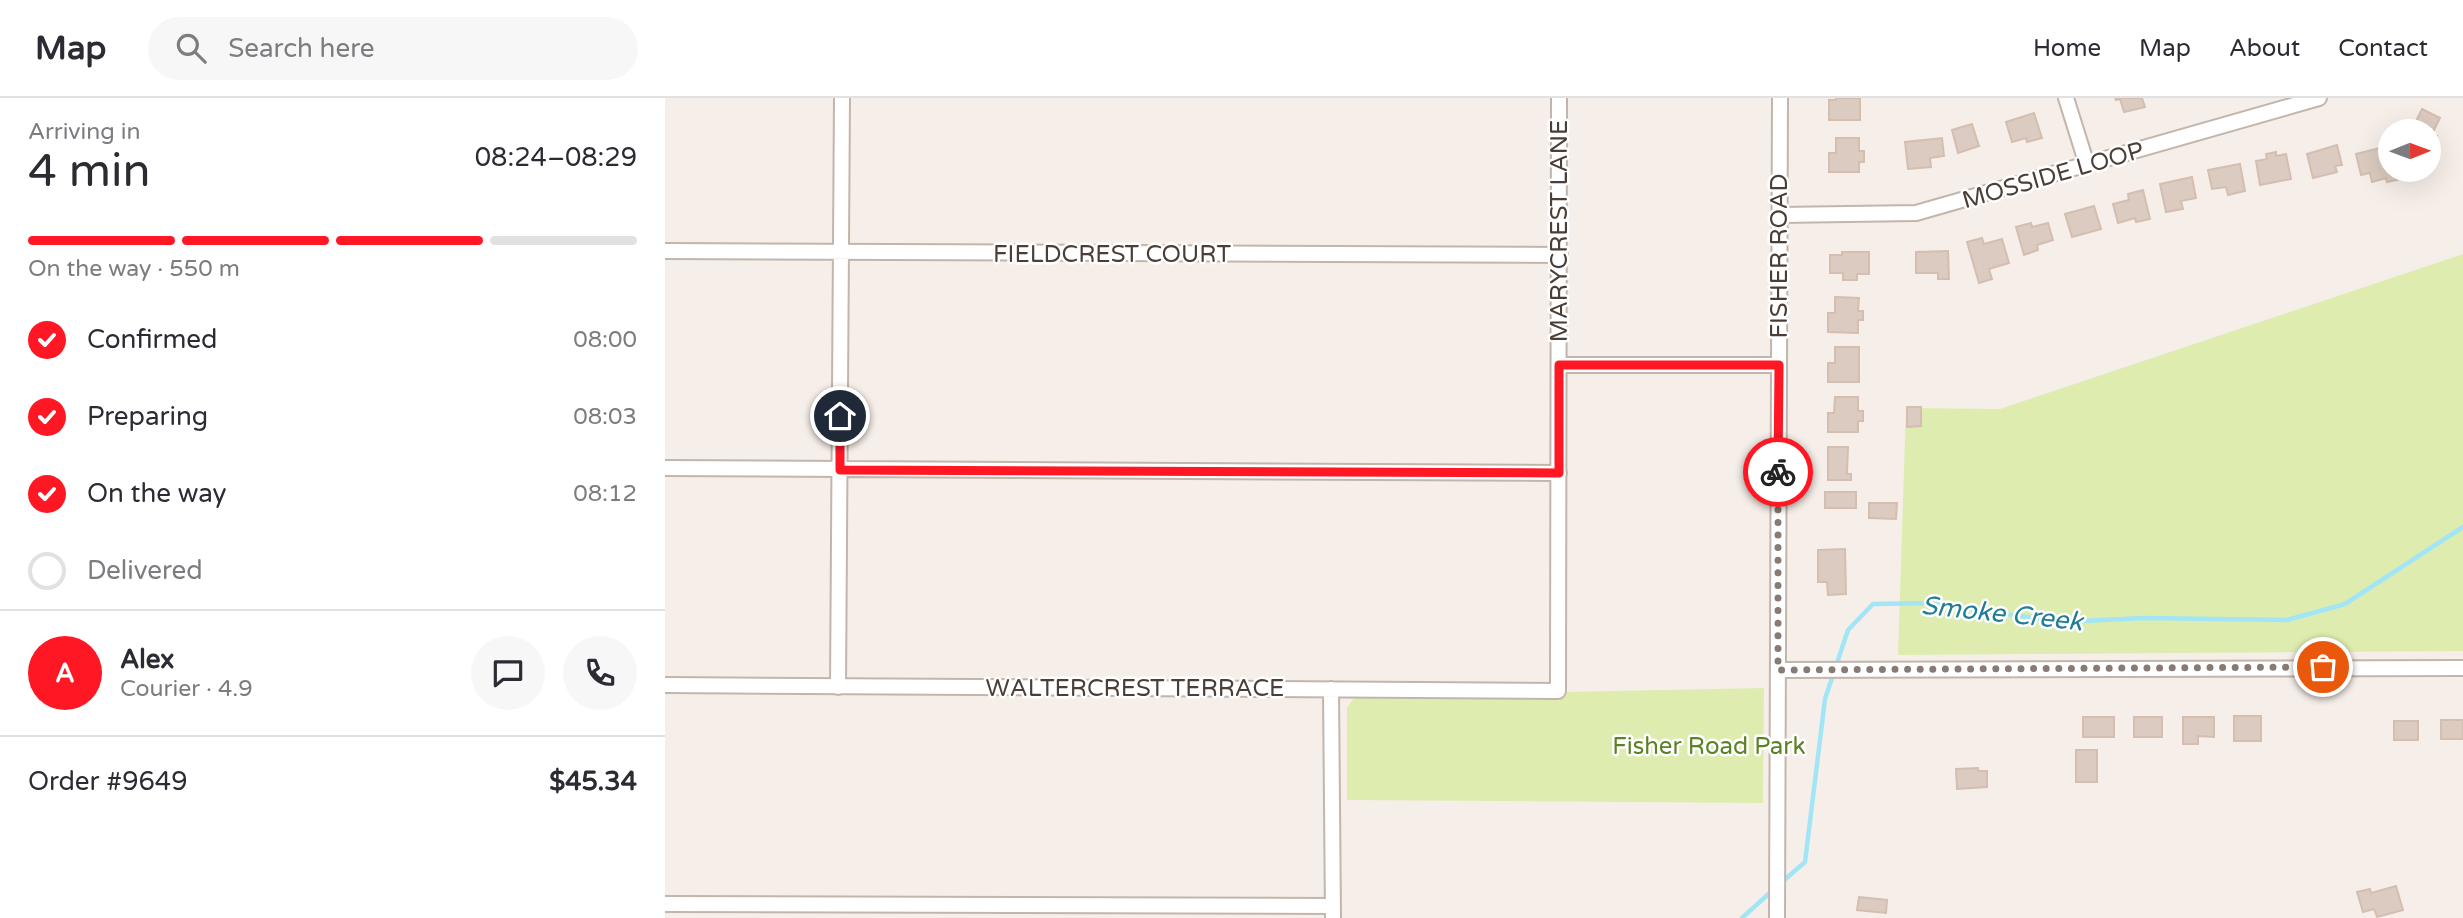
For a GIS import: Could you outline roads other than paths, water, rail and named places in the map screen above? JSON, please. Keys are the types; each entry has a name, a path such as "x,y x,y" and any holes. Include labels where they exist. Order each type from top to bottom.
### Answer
{"street":[{"path":"838,687 842,98"},
{"name":"MARYCREST LANE","path":"1558,644 1559,98"},
{"name":"FISHER ROAD","path":"1777,918 1780,98"},
{"path":"2066,98 2087,165"},
{"name":"MOSSIDE LOOP","path":"1780,215 1916,213 2319,98"},
{"name":"FIELDCREST COURT","path":"665,251 1560,256"},
{"name":"MARYCREST LANE","path":"1559,365 1779,365"},
{"path":"665,468 1559,473"},
{"name":"WALTERCREST TERRACE","path":"665,685 1558,691 1558,644"},
{"path":"1778,670 2463,668"},
{"path":"665,904 1333,912 1331,689"}],"waterway":[{"name":"Smoke Creek","path":"1782,882 1805,862 1825,699 1848,630 1873,604 1931,603 2062,622 2144,618 2287,620 2345,604 2463,527"},
{"name":"Smoke Creek","path":"1742,918 1773,890"}],"park label":[{"name":"Fisher Road Park","path":"1709,746"}]}
